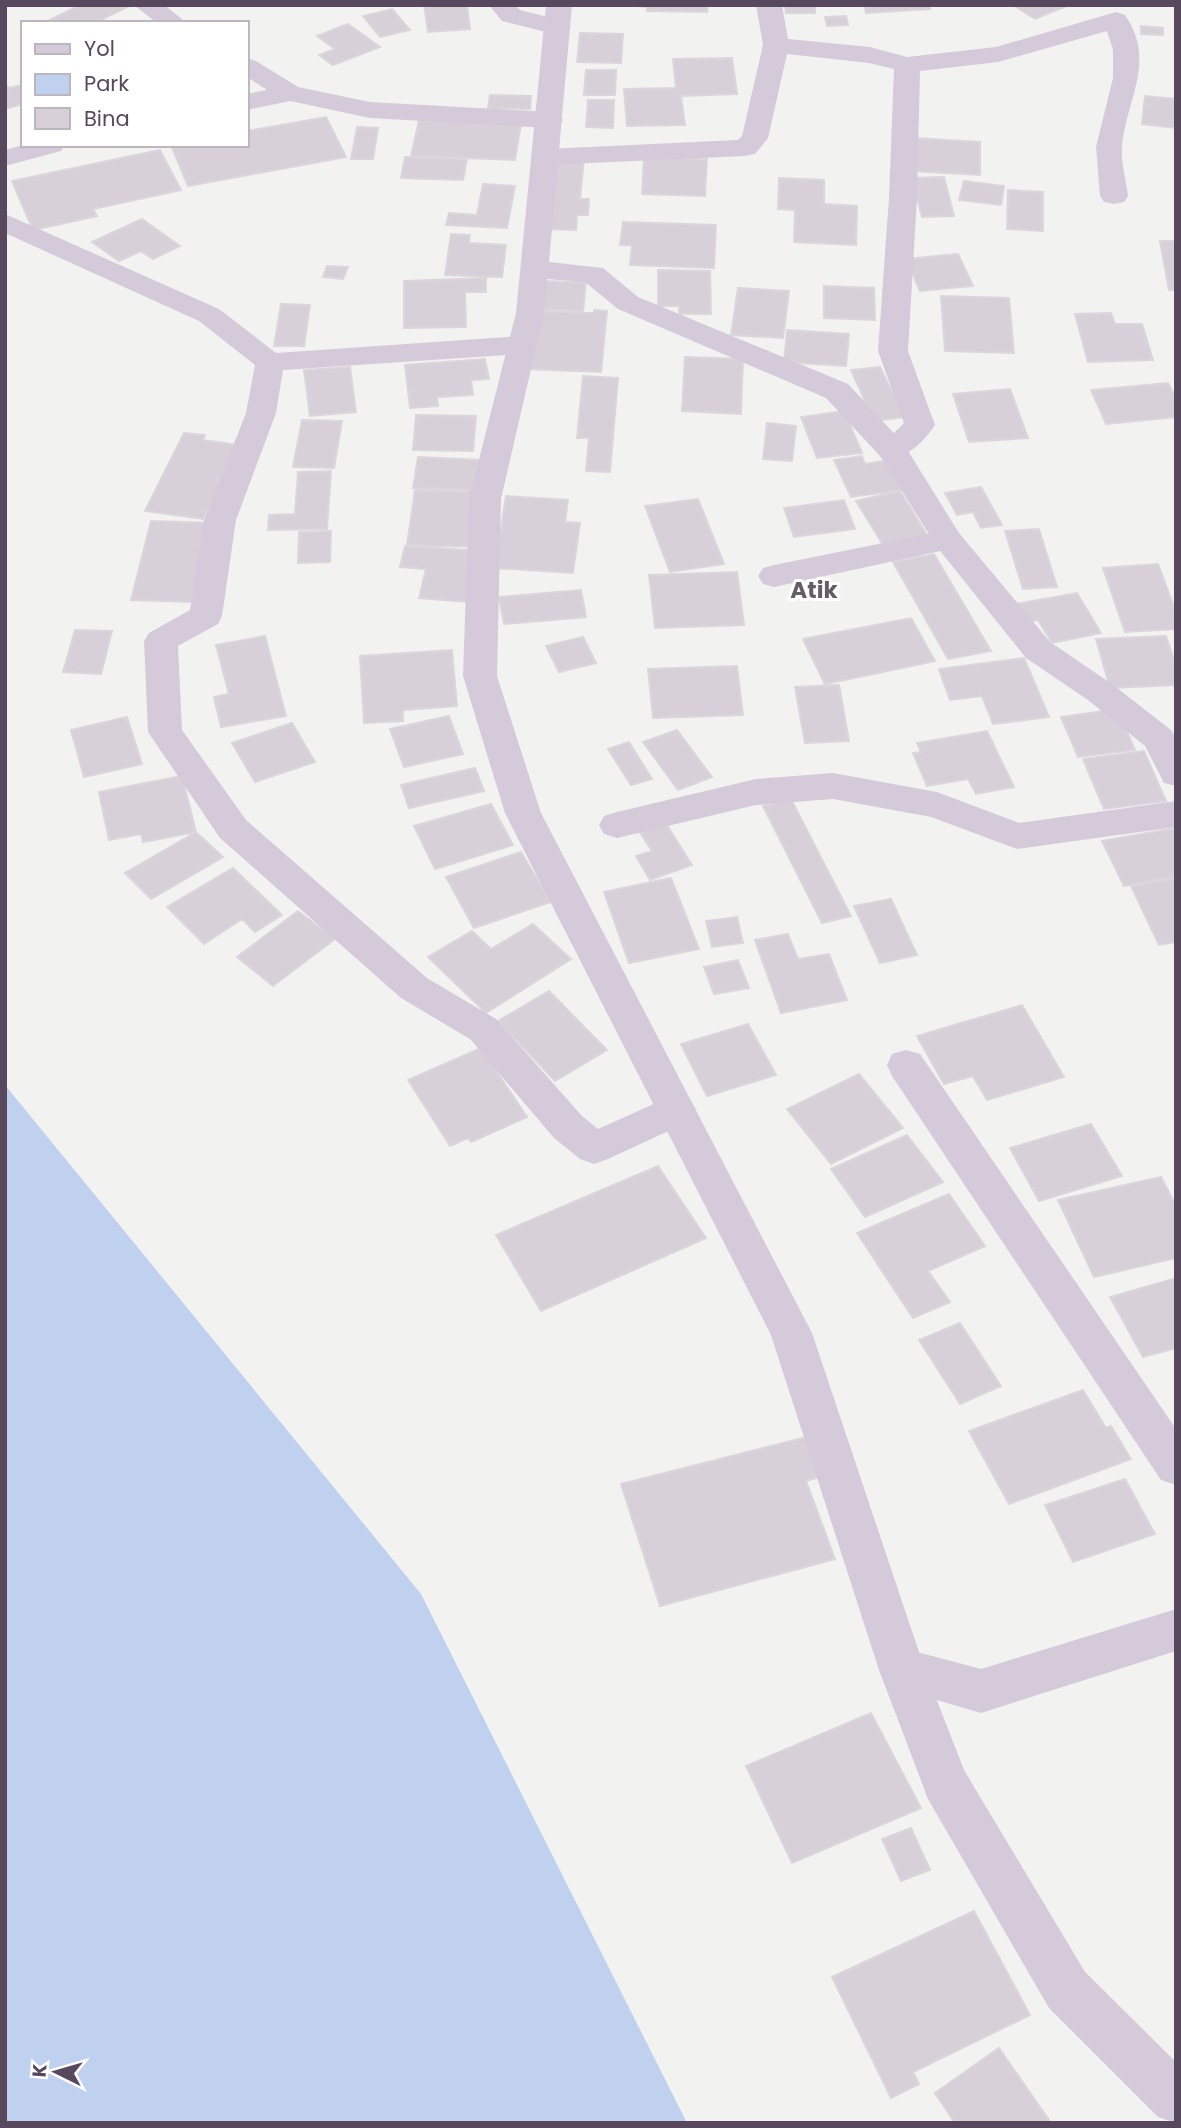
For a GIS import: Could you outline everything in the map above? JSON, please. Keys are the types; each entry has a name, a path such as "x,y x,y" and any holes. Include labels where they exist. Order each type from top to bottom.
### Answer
{"street":[{"path":"146,5 172,21"},
{"path":"501,5 511,16 558,16 530,313 485,499 480,676 523,813 791,1333 902,1670 945,1783 1067,1990 1176,2099"},
{"path":"248,67 290,93 370,110 548,138 745,148 755,138 776,45 769,5"},
{"path":"776,45 870,55 907,65 998,54 1110,13 1126,50 1126,79 1109,147 1114,196"},
{"path":"892,450 920,425 893,351 903,198 907,65"},
{"path":"248,102 290,93"},
{"path":"5,158 45,147"},
{"path":"5,222 209,315 270,362 522,345"},
{"path":"534,270 593,274 628,303 837,391 892,450 948,540 1038,650 1100,692 1160,738 1176,774"},
{"path":"270,362 261,413 220,520 206,616 161,641 165,732 233,829 414,988 483,1029 568,1127 594,1148 676,1110"},
{"path":"774,576 948,540"},
{"path":"617,825 756,792 833,786 937,805 1017,836 1176,814"},
{"path":"906,1065 1176,1466"},
{"path":"902,1670 982,1691 1176,1630"}],"green space":[{"path":"5,1085 421,1594 687,2123 5,2123"}],"building":[{"path":"80,5 131,5 99,21 48,21"},
{"path":"424,5 467,5 470,29 428,32"},
{"path":"627,5 708,5 707,12 647,11 647,7"},
{"path":"785,5 815,5 815,13 786,13"},
{"path":"864,5 929,5 930,9 866,13"},
{"path":"1013,5 1069,5 1035,19"},
{"path":"392,9 410,30 380,37 363,16"},
{"path":"846,16 848,25 827,26 825,17"},
{"path":"348,24 380,47 333,65 319,55 335,49 317,36"},
{"path":"1141,26 1163,28 1163,35 1141,34"},
{"path":"580,33 623,34 621,63 577,62"},
{"path":"732,58 737,94 681,96 685,125 627,126 624,89 676,88 673,59"},
{"path":"586,70 616,70 615,95 584,95"},
{"path":"5,84 9,88 21,85 21,105 5,109"},
{"path":"490,95 531,96 530,109 488,108"},
{"path":"1145,96 1176,99 1176,128 1142,124"},
{"path":"588,100 614,100 613,128 586,127"},
{"path":"326,117 346,157 188,186 172,147 248,147 248,131"},
{"path":"419,120 521,124 515,160 411,156"},
{"path":"357,127 378,128 373,159 351,159"},
{"path":"913,138 980,142 980,175 912,171"},
{"path":"160,150 181,190 93,209 97,216 33,230 12,181"},
{"path":"405,157 467,159 463,180 401,178"},
{"path":"644,157 707,159 705,196 642,194"},
{"path":"553,158 584,159 580,199 589,199 588,215 577,215 576,230 546,229"},
{"path":"944,177 954,216 922,217 912,178"},
{"path":"779,178 824,180 824,204 857,206 856,245 794,242 795,210 778,209"},
{"path":"964,181 1004,186 1001,205 959,200"},
{"path":"483,184 515,186 507,228 446,225 449,213 477,215"},
{"path":"1008,190 1043,192 1043,231 1007,229"},
{"path":"142,219 180,246 153,259 141,251 119,261 92,242"},
{"path":"623,222 716,225 714,268 630,265 632,245 620,245"},
{"path":"451,234 470,235 469,243 506,245 502,277 445,275"},
{"path":"1160,241 1176,241 1176,290 1169,290"},
{"path":"958,254 973,286 920,291 906,259"},
{"path":"327,266 348,267 343,279 323,277"},
{"path":"658,270 710,271 711,314 679,314 679,306 658,306"},
{"path":"486,278 486,292 465,292 466,327 404,328 404,281"},
{"path":"536,281 586,282 583,311 533,309"},
{"path":"824,286 874,288 875,320 824,318"},
{"path":"738,288 789,291 783,338 731,335"},
{"path":"941,296 1009,298 1014,353 945,351"},
{"path":"281,304 310,305 304,346 274,346"},
{"path":"594,310 607,311 601,372 526,369 534,311 594,313"},
{"path":"1111,313 1115,324 1142,324 1153,360 1088,362 1075,314"},
{"path":"787,330 849,334 846,366 784,362"},
{"path":"685,357 743,359 741,414 682,411"},
{"path":"485,359 489,379 471,380 473,395 437,397 438,406 410,408 405,365"},
{"path":"350,367 356,412 310,416 304,370"},
{"path":"880,367 904,417 874,421 851,370"},
{"path":"583,376 618,378 610,472 586,471 589,438 577,438"},
{"path":"1168,383 1176,398 1176,417 1106,424 1091,390"},
{"path":"1010,389 1028,438 969,442 953,394"},
{"path":"844,411 862,453 817,458 801,417"},
{"path":"416,415 476,416 473,451 413,450"},
{"path":"302,420 342,421 334,468 293,467"},
{"path":"767,423 796,426 792,461 763,459"},
{"path":"184,433 205,435 203,440 238,445 203,519 145,511"},
{"path":"862,456 865,464 889,460 902,490 851,497 834,460"},
{"path":"418,457 481,460 476,490 413,488"},
{"path":"331,471 327,529 268,530 269,515 295,514 298,472"},
{"path":"981,487 1002,525 981,528 973,512 957,515 945,493"},
{"path":"415,490 483,492 477,547 407,545"},
{"path":"900,491 929,538 885,548 856,501"},
{"path":"506,496 568,500 565,522 580,523 573,573 495,568"},
{"path":"698,499 724,564 670,572 645,506"},
{"path":"844,500 855,529 794,537 784,508"},
{"path":"151,521 212,523 194,602 131,600"},
{"path":"1039,529 1057,587 1023,589 1005,531"},
{"path":"331,531 330,562 298,563 299,532"},
{"path":"405,546 479,551 468,602 419,598 426,569 400,567"},
{"path":"934,554 991,651 948,659 893,562"},
{"path":"1158,564 1176,612 1176,629 1125,632 1103,568"},
{"path":"737,572 744,625 655,628 649,575"},
{"path":"581,590 586,617 504,624 499,597"},
{"path":"1077,593 1101,633 1052,643 1038,620 1026,622 1016,604"},
{"path":"911,618 935,661 825,684 803,639"},
{"path":"75,630 112,631 101,674 63,672"},
{"path":"265,636 286,716 221,727 214,697 229,694 216,645"},
{"path":"1166,636 1176,666 1176,685 1110,688 1096,639"},
{"path":"583,637 596,663 559,672 546,646"},
{"path":"452,650 457,706 403,710 403,721 364,723 360,656"},
{"path":"1024,658 1049,717 993,724 982,696 950,700 939,669"},
{"path":"737,666 743,715 653,718 648,669"},
{"path":"839,685 849,741 805,743 795,687"},
{"path":"1117,709 1135,750 1078,757 1061,717"},
{"path":"449,716 463,754 404,767 390,729"},
{"path":"127,717 142,764 84,777 71,730"},
{"path":"292,723 315,762 255,782 232,743"},
{"path":"677,730 712,777 678,790 643,742"},
{"path":"987,731 1014,787 976,794 968,779 927,786 913,753 921,752 917,743"},
{"path":"629,742 652,779 631,785 608,749"},
{"path":"1144,751 1166,801 1104,809 1083,759"},
{"path":"475,768 484,791 409,808 401,785"},
{"path":"182,776 196,832 143,842 141,834 109,840 99,792"},
{"path":"791,799 851,916 822,923 763,806"},
{"path":"491,804 513,845 435,869 414,826"},
{"path":"665,822 692,865 650,880 636,856 652,851 639,831"},
{"path":"1176,828 1176,876 1124,886 1102,841"},
{"path":"196,832 223,857 151,899 125,873"},
{"path":"521,852 551,902 474,928 446,877"},
{"path":"233,868 282,915 255,932 242,919 204,944 167,907"},
{"path":"671,878 699,949 629,963 604,892"},
{"path":"1176,878 1176,942 1159,945 1131,886"},
{"path":"891,899 917,955 880,963 854,906"},
{"path":"298,911 335,939 273,986 237,957"},
{"path":"737,917 743,943 712,947 706,921"},
{"path":"533,924 571,959 486,1013 428,957 472,931 491,949"},
{"path":"788,934 798,959 829,954 847,1000 781,1013 755,940"},
{"path":"738,960 749,988 714,994 704,967"},
{"path":"549,991 607,1050 555,1081 498,1021"},
{"path":"1022,1005 1064,1077 987,1100 973,1076 944,1084 917,1036"},
{"path":"748,1024 776,1075 707,1096 681,1044"},
{"path":"481,1048 527,1117 471,1142 468,1138 450,1146 408,1080"},
{"path":"859,1074 903,1128 831,1164 787,1109"},
{"path":"1091,1124 1122,1176 1039,1201 1010,1148"},
{"path":"907,1135 943,1182 865,1217 831,1169"},
{"path":"658,1166 706,1238 541,1311 496,1235"},
{"path":"1161,1177 1176,1206 1176,1258 1094,1277 1058,1200"},
{"path":"949,1194 985,1246 928,1271 950,1302 913,1318 857,1233"},
{"path":"1176,1278 1176,1348 1143,1357 1110,1297"},
{"path":"960,1323 1001,1386 960,1404 919,1340"},
{"path":"1083,1390 1106,1428 1111,1426 1131,1459 1009,1504 969,1431"},
{"path":"811,1436 826,1475 806,1481 835,1559 660,1606 621,1484"},
{"path":"1125,1479 1155,1534 1073,1562 1045,1505"},
{"path":"871,1713 921,1808 792,1863 746,1766"},
{"path":"911,1828 930,1870 901,1881 882,1839"},
{"path":"974,1911 1030,2015 913,2072 919,2084 891,2098 832,1977"},
{"path":"999,2048 1051,2123 955,2123 935,2093"}],"district":[{"name":"Atik","path":"814,590"}]}
